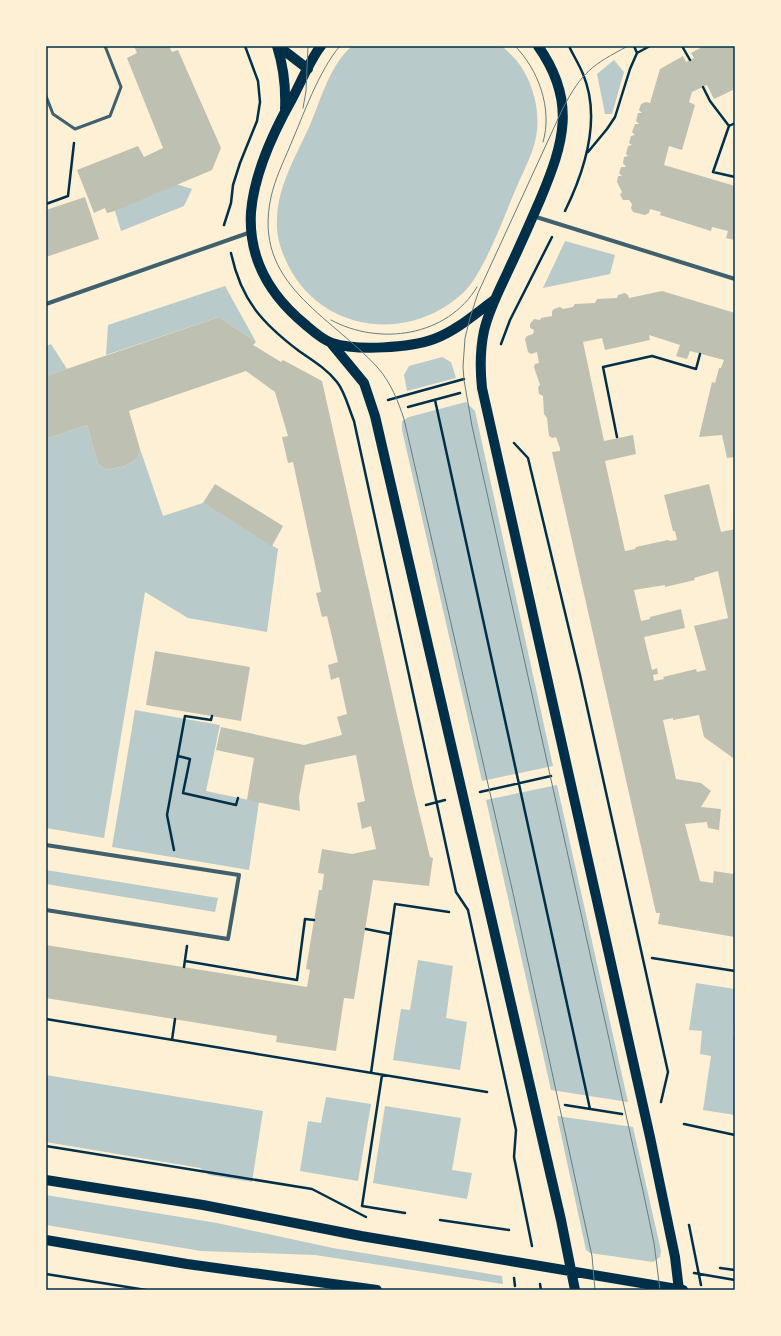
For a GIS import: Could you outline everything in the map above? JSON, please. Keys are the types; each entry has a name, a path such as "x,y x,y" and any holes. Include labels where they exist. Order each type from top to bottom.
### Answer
{"main road":[{"path":"277,46 308,70"},
{"path":"277,46 283,66 286,86 285,111"},
{"path":"321,46 285,111 261,168 254,189 251,212 252,232 258,261 268,285 281,304 314,332 331,343 364,382 369,395 463,796 575,1290"},
{"path":"46,1180 203,1206 361,1236 680,1290 675,1258 650,1137 482,388 480,365 484,331 494,300 555,165 562,138 563,121 559,88 552,71 538,46"},
{"path":"331,343 354,346 392,347 427,341 453,330 494,300"},
{"path":"46,1240 187,1264 377,1290"}],"street":[{"path":"533,216 735,279"},
{"path":"46,304 252,232"},
{"path":"46,845 239,875 228,939 46,910"}],"lane":[{"path":"46,96 53,114 75,129 110,116 122,87 105,46"}],"path":[{"path":"224,224 231,203 233,185 257,121 260,102 258,81 245,46"},
{"path":"568,206 580,178 588,152 590,126 588,92 583,75 569,46"},
{"path":"634,46 637,53"},
{"path":"588,152 615,117 630,69 637,53 650,46"},
{"path":"682,46 690,60"},
{"path":"703,87 710,101 729,126"},
{"path":"735,123 729,126 713,172 735,177"},
{"path":"46,204 68,196 75,129"},
{"path":"501,345 510,320 550,242"},
{"path":"233,264 242,290 267,325 322,368 337,382 354,421 456,892 468,910 507,1082 516,1130 514,1157 527,1221"},
{"path":"618,437 603,367 652,356 696,368 700,354"},
{"path":"405,395 456,382"},
{"path":"408,407 460,393"},
{"path":"435,400 590,1109"},
{"path":"512,441 528,458 578,667 668,1072 660,1107"},
{"path":"174,849 166,815 185,716 211,720 212,716"},
{"path":"178,756 190,759 183,793 236,805 238,798"},
{"path":"426,804 568,772"},
{"path":"371,1073 395,904 449,912"},
{"path":"185,961 297,980 305,919 314,920"},
{"path":"366,929 391,934"},
{"path":"184,968 189,933"},
{"path":"652,958 735,971"},
{"path":"46,1019 487,1092"},
{"path":"172,1040 175,1020"},
{"path":"382,1075 362,1206 405,1213"},
{"path":"565,1105 622,1114"},
{"path":"684,1124 735,1135"},
{"path":"46,1146 312,1189 365,1217"},
{"path":"440,1220 508,1230"},
{"path":"698,1264 702,1290"},
{"path":"720,1268 735,1270"},
{"path":"46,1274 146,1290"}],"shaded area":[{"path":"352,46 502,46 523,69 531,87 536,107 537,127 533,149 501,226 479,271 463,293 441,309 418,319 393,324 368,323 344,317 322,305 303,288 288,265 283,254 277,232 278,208 284,183 332,72 344,54"},
{"path":"614,60 624,72 612,114 605,114 597,74"},
{"path":"176,184 192,189 184,206 121,231 115,211"},
{"path":"565,241 615,255 610,274 543,288"},
{"path":"225,286 256,342 219,317 106,355 108,325"},
{"path":"51,344 67,369 46,376 46,346"},
{"path":"442,357 451,362 456,378 407,391 404,375 409,366"},
{"path":"466,402 475,411 553,766 482,781 402,430 402,421 409,417"},
{"path":"87,425 98,464 107,470 125,466 138,458 140,449 163,516 203,503 278,549 267,632 188,618 145,592 104,838 46,828 46,439"},
{"path":"135,710 220,725 206,791 259,802 249,870 112,847"},
{"path":"557,785 628,1102 551,1090 486,800"},
{"path":"46,870 218,898 215,912 46,884"},
{"path":"418,960 453,966 446,1018 467,1022 460,1070 393,1060 401,1009 410,1010"},
{"path":"696,983 735,989 735,1017 733,1035 735,1036 735,1115 703,1110 711,1056 700,1054 702,1031 689,1030"},
{"path":"46,1075 263,1111 252,1182 209,1175 200,1168 46,1142"},
{"path":"326,1097 371,1104 358,1181 300,1171 308,1121 321,1123"},
{"path":"385,1106 461,1118 452,1170 472,1173 467,1199 373,1183"},
{"path":"557,1116 633,1127 661,1251 660,1257 653,1262 590,1253 586,1250"},
{"path":"46,1195 217,1223 333,1248 502,1276 503,1284 315,1255 201,1251 46,1225"}],"building":[{"path":"134,46 169,46 172,52 178,50 221,148 212,170 115,211 107,213 105,208 94,213 77,170 138,146 144,157 163,148 127,58 137,53"},
{"path":"704,46 735,46 735,89 714,99 707,85 692,92 689,102 695,105 682,150 669,146 664,165 735,186 735,240 726,238 728,231 712,227 711,231 660,215 661,212 650,209 649,213 645,215 633,212 631,208 632,204 629,200 623,200 620,195 622,192 617,182 618,176 622,176 619,173 621,167 626,167 623,163 624,157 628,156 626,154 628,146 632,145 629,143 631,136 635,135 632,132 635,124 639,124 636,121 638,113 642,113 639,110 641,104 646,102 650,103 660,69 683,56 686,62 694,58 691,53"},
{"path":"85,197 99,239 46,257 46,210"},
{"path":"662,291 735,313 735,457 727,458 722,435 699,437 712,382 715,383 719,368 721,368 724,360 690,351 687,359 676,356 680,345 649,335 650,340 605,350 602,338 583,342 604,441 633,435 636,454 605,461 625,551 668,540 677,540 675,531 673,531 664,495 709,484 721,532 735,529 735,754 733,758 704,737 699,715 673,720 673,718 663,720 676,779 701,783 711,791 701,807 721,809 719,830 708,828 707,822 685,824 700,881 713,883 714,871 733,874 735,870 735,937 658,924 660,913 656,913 552,452 560,451 560,448 556,437 552,438 549,436 547,418 544,414 543,396 539,394 538,387 540,385 534,367 535,364 539,363 537,352 531,354 528,352 525,339 527,336 533,334 534,330 530,328 530,324 534,319 540,320 541,318 552,316 552,311 554,309 560,307 563,309 573,307 575,304 595,303 597,299 617,298 618,295 625,293 629,298","holes":["718,571 728,618 694,626 706,670 697,672 696,669 663,677 664,679 654,681 653,675 658,674 657,668 652,670 644,637 685,628 681,609 650,617 650,619 641,621 634,590 665,585 665,587 695,580 694,578"]},
{"path":"219,317 256,342 253,345 281,362 283,360 322,381 414,791 430,857 433,858 429,886 373,880 354,999 344,998 336,1051 276,1042 277,1036 46,998 46,945 307,987 310,970 306,969 319,890 322,890 324,874 318,873 322,849 352,854 376,849 371,826 362,829 357,803 365,801 356,755 305,765 299,797 300,811 247,800 254,758 216,750 221,727 304,745 342,735 337,717 347,714 339,677 331,680 328,665 338,662 327,616 322,617 316,593 321,592 293,462 288,463 282,437 288,436 275,392 246,371 129,411 140,449 138,458 125,466 107,470 98,464 87,425 46,439 46,376"},
{"path":"215,484 283,526 272,546 203,503"},
{"path":"155,651 250,667 241,721 146,705"}],"tram line":[{"path":"303,108 306,91 308,46"},
{"path":"340,46 332,56 318,80 279,171 271,197 268,227 273,253 284,275 299,295 359,349 383,374 394,392 404,419 513,893 592,1256 595,1290"},
{"path":"515,46 523,55 537,78 545,103 546,129 543,142"},
{"path":"628,46 597,64 589,71 576,86 563,108 478,293 465,338 463,367 472,426 643,1191 654,1243 660,1290"},
{"path":"331,320 350,328 370,333 390,334 411,332 430,326 448,317 464,304 477,287"}]}
